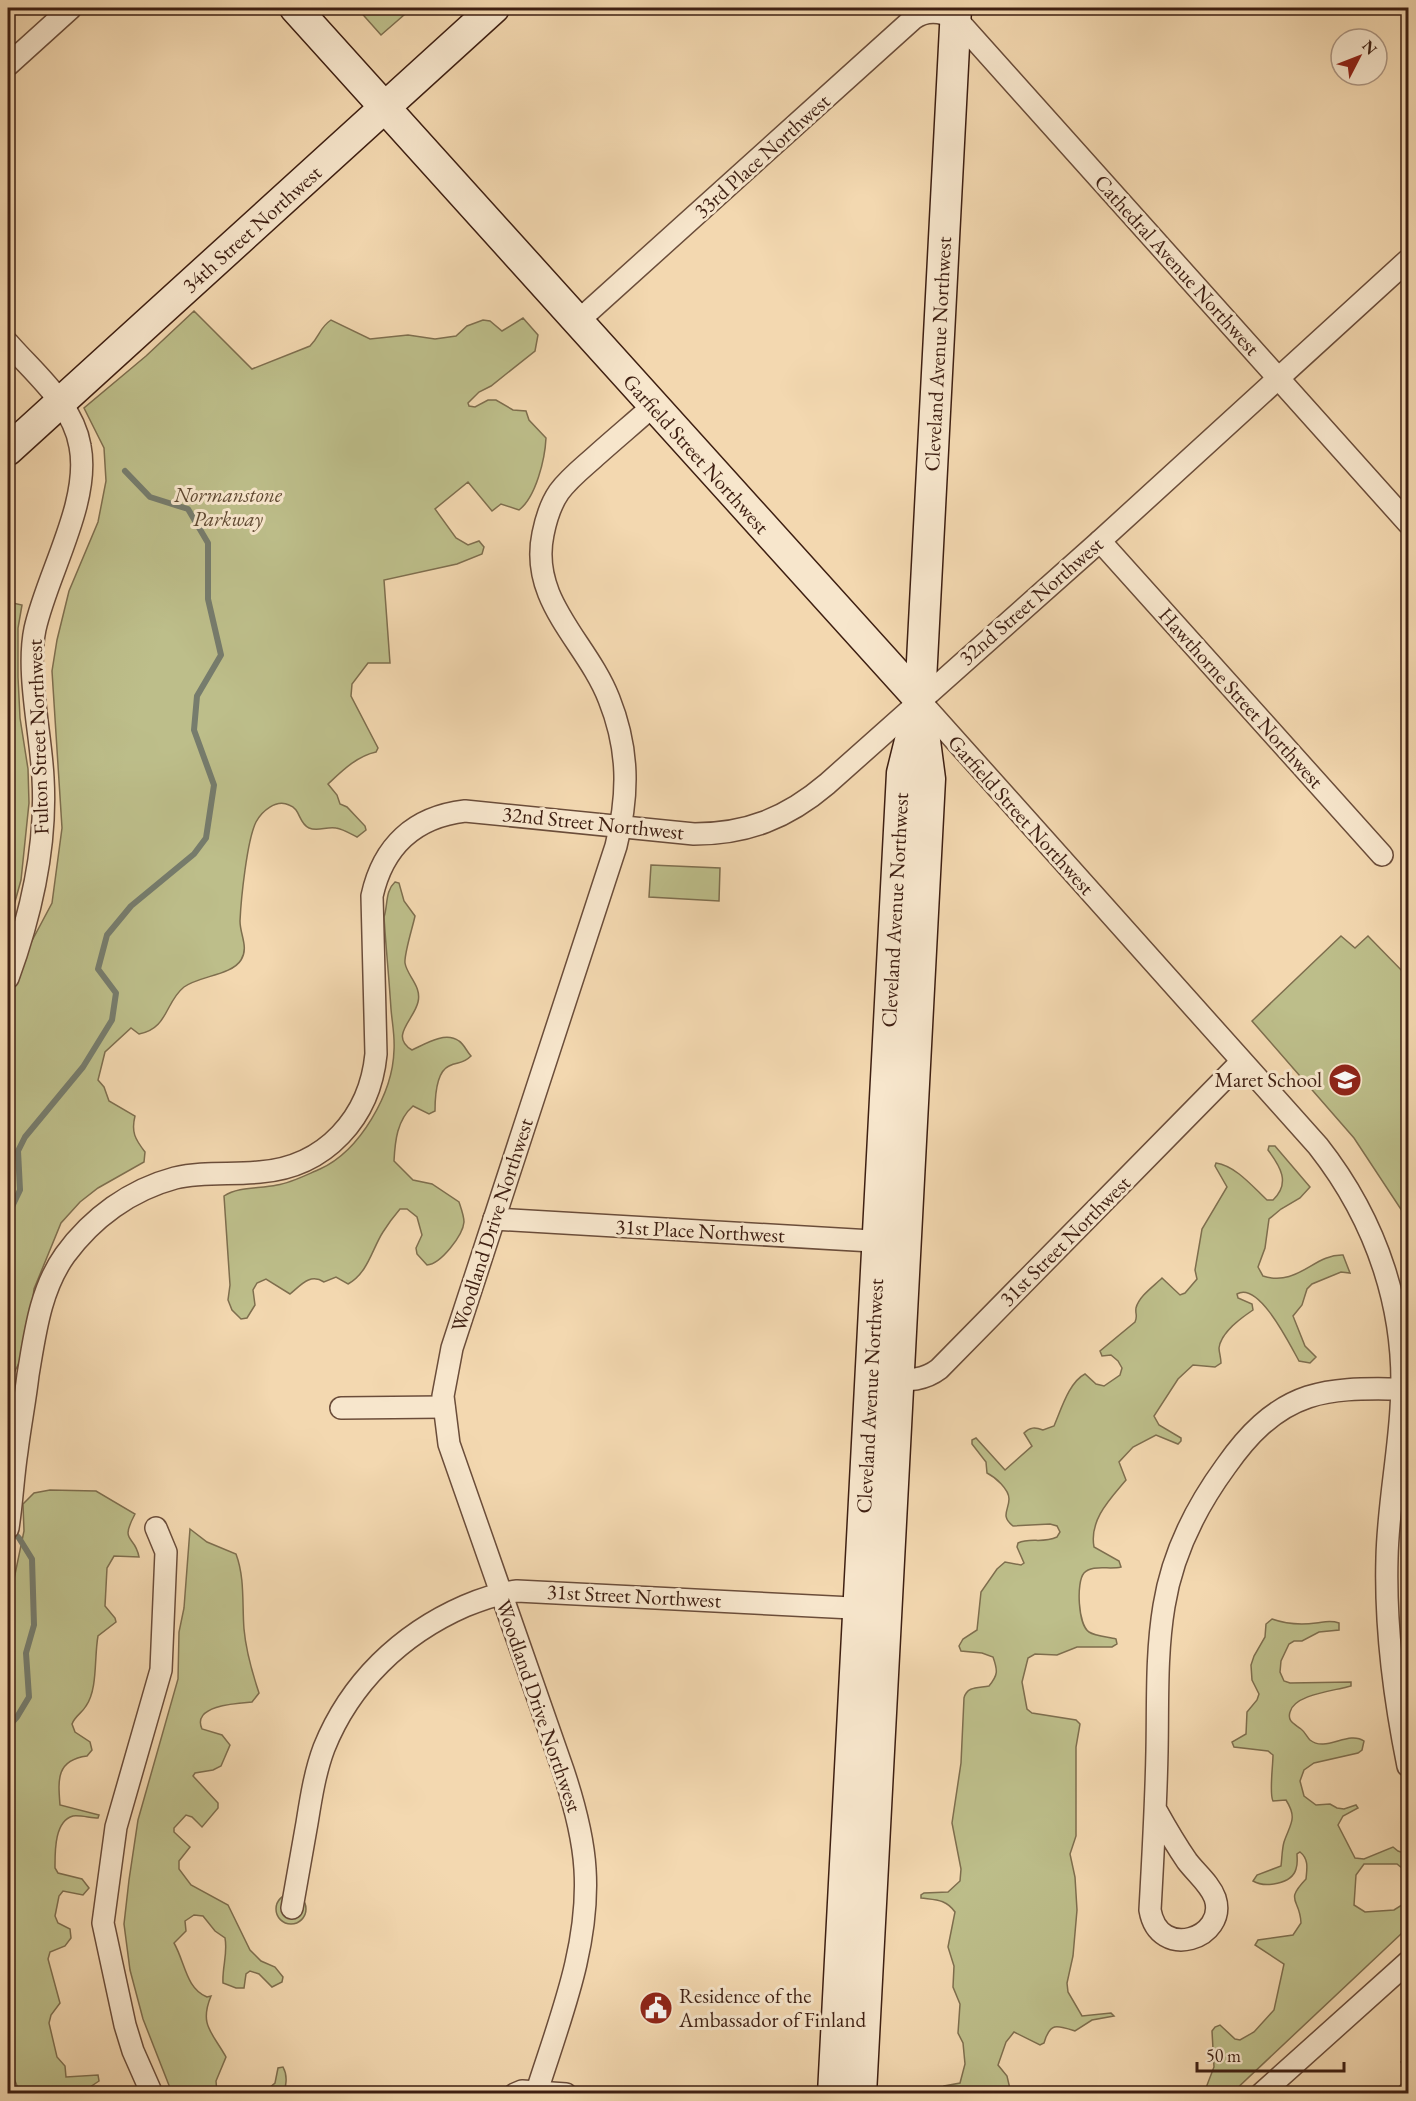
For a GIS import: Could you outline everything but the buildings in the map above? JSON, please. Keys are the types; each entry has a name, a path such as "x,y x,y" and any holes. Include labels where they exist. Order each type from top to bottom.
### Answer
{"main road":[{"name":"Garfield Street Northwest","path":"295,8 920,700"},
{"name":"34th Street Northwest","path":"8,450 494,8"},
{"name":"Cleveland Avenue Northwest","path":"861,2094 860,1860 905,1000 902,773 920,700 952,11"},
{"name":"Cleveland Avenue Northwest","path":"833,2094 860,1860"}],"street":[{"path":"8,65 71,8"},
{"name":"33rd Place Northwest","path":"577,322 913,19 933,12 952,11"},
{"name":"Cathedral Avenue Northwest","path":"952,11 1408,523"},
{"name":"32nd Street Northwest","path":"9,1521 32,1348 44,1300 60,1262 91,1225 125,1199 167,1180 206,1173 258,1173 290,1166 323,1151 354,1120 374,1074 376,1054 372,896 379,870 397,844 412,830 427,820 465,811 694,834 716,834 754,826 778,817 816,793 1100,541 1408,260"},
{"name":"Fulton Street Northwest","path":"8,343 60,402 77,433 82,454 82,469 74,510 38,616 34,636 33,669 43,779 43,825 30,905 8,978"},
{"name":"Woodland Drive Northwest","path":"536,2093 581,1943 585,1870 578,1821 568,1785 449,1444 444,1407 445,1384 451,1354 621,826 626,802 625,771 615,714 597,673 550,599 542,577 541,547 547,517 559,492 575,475 653,406"},
{"name":"Hawthorne Street Northwest","path":"1100,541 1382,855"},
{"name":"Garfield Street Northwest","path":"920,700 1318,1146 1344,1181 1366,1221 1383,1263 1396,1315 1401,1358 1402,1389 1388,1535 1387,1587 1393,1680 1408,1766"},
{"name":"31st Street Northwest","path":"884,1380 921,1379 939,1369 1241,1062"},
{"name":"31st Place Northwest","path":"494,1219 892,1242"},
{"path":"1156,1810 1189,1864 1211,1889 1216,1900 1216,1912 1210,1926 1191,1940 1178,1940 1158,1930 1152,1921 1150,1910 1156,1810 1158,1660 1162,1616 1174,1565 1184,1539 1216,1479 1245,1440 1280,1410 1305,1398 1332,1391 1359,1388 1402,1389"},
{"path":"341,1408 444,1407"},
{"path":"8,1422 17,1451"},
{"path":"152,2094 133,2051 125,2025 103,1923 116,1827 161,1670 166,1552 156,1528"},
{"name":"31st Street Northwest","path":"292,1908 312,1791 319,1763 335,1724 349,1700 394,1649 416,1632 456,1610 500,1593 537,1591 873,1609"},
{"path":"1261,2094 1408,1962"},
{"path":"514,2094 522,2091 566,2094"}],"green space":[{"path":"357,8 412,8 381,35"},
{"name":"Normanstone Parkway","path":"194,311 252,369 310,346 331,320 370,339 408,335 435,339 456,336 467,326 483,320 490,321 502,331 523,318 538,335 535,351 491,386 479,392 468,403 469,406 475,407 488,400 496,400 513,410 526,411 529,420 546,438 544,456 535,487 519,510 501,504 492,511 468,482 435,509 456,538 468,545 479,541 484,547 482,554 457,564 384,580 390,663 368,663 352,684 351,696 378,748 376,752 350,765 328,784 337,795 340,804 347,807 366,830 357,837 336,828 309,828 305,826 293,807 284,804 274,805 266,810 256,822 247,855 240,921 244,946 241,960 230,969 184,987 156,1027 139,1034 131,1028 105,1052 98,1080 104,1087 109,1101 135,1116 134,1131 136,1139 145,1152 144,1162 98,1188 80,1202 61,1223 34,1289 27,1347 8,1385 8,993 18,967 52,903 62,828 52,671 69,591 98,522 106,481 104,448 84,408 146,356"},
{"path":"8,602 22,605 18,628 18,677 20,718 28,769 29,803 21,880 8,927"},
{"path":"651,865 720,868 719,901 649,897"},
{"path":"395,882 399,883 404,901 415,916 405,963 419,996 416,1009 403,1033 405,1045 412,1050 448,1037 461,1042 471,1056 465,1061 449,1066 441,1074 437,1086 435,1111 429,1114 413,1106 403,1118 398,1131 394,1161 413,1180 432,1184 459,1202 464,1220 463,1228 445,1254 439,1260 427,1265 417,1254 416,1248 422,1235 417,1217 407,1209 400,1209 383,1232 365,1267 348,1284 336,1277 324,1282 310,1279 290,1294 266,1279 257,1283 253,1290 255,1305 247,1318 241,1319 232,1310 228,1300 230,1285 224,1196 243,1189 288,1182 335,1160 361,1135 381,1102 388,1084 394,1040 384,917 388,894"},
{"name":"Maret School","path":"1341,936 1355,948 1368,936 1408,977 1408,1220 1354,1138 1252,1021"},
{"path":"1269,1146 1275,1146 1310,1187 1300,1198 1269,1219 1265,1248 1258,1267 1263,1276 1286,1277 1323,1259 1343,1255 1350,1273 1341,1272 1312,1284 1307,1289 1302,1305 1293,1316 1305,1346 1316,1357 1310,1363 1299,1361 1264,1305 1246,1292 1237,1294 1238,1298 1252,1304 1253,1310 1223,1336 1219,1348 1221,1363 1215,1367 1193,1365 1178,1379 1154,1416 1159,1425 1181,1438 1181,1441 1178,1444 1156,1435 1133,1447 1119,1462 1126,1480 1102,1510 1098,1519 1093,1537 1094,1547 1119,1561 1121,1567 1096,1568 1084,1573 1079,1594 1080,1613 1085,1628 1089,1632 1116,1639 1117,1644 1112,1647 1077,1647 1057,1655 1035,1654 1028,1658 1022,1682 1027,1709 1032,1713 1076,1720 1080,1724 1076,1747 1076,1836 1070,1854 1075,1877 1077,1910 1073,1956 1067,1983 1068,1992 1082,2016 1111,2013 1114,2016 1092,2020 1075,2031 1063,2027 1052,2028 1044,2043 1040,2045 1014,2032 1006,2042 998,2065 1007,2076 1011,2093 937,2093 944,2086 960,2083 965,2064 963,2043 958,2033 960,2004 953,1987 954,1966 948,1947 955,1912 944,1902 921,1898 921,1895 948,1892 960,1881 961,1869 952,1823 961,1763 964,1698 970,1689 989,1686 996,1673 993,1657 982,1653 961,1651 959,1646 963,1639 977,1630 981,1592 997,1569 1005,1562 1021,1565 1024,1563 1017,1547 1018,1543 1052,1539 1060,1532 1057,1526 1050,1524 1013,1526 1009,1522 1006,1516 1009,1499 1007,1491 987,1473 986,1462 972,1444 972,1440 976,1438 1005,1470 1032,1446 1024,1433 1035,1428 1043,1430 1054,1426 1066,1397 1079,1378 1085,1374 1096,1384 1104,1386 1120,1375 1122,1368 1118,1361 1111,1355 1102,1356 1100,1351 1135,1322 1136,1308 1143,1295 1162,1278 1180,1295 1185,1293 1197,1279 1195,1270 1202,1229 1227,1187 1215,1166 1216,1163 1230,1168 1267,1200 1273,1200 1282,1187 1282,1175 1268,1150"},
{"path":"50,1490 96,1491 135,1514 128,1535 139,1557 114,1556 107,1568 105,1606 116,1622 98,1636 90,1699 72,1724 75,1732 90,1742 92,1750 87,1756 69,1762 64,1767 59,1780 60,1805 99,1815 98,1818 73,1816 62,1824 59,1831 55,1868 58,1873 82,1879 89,1888 83,1895 63,1891 59,1896 55,1916 58,1923 70,1929 71,1938 65,1946 50,1952 48,1959 60,2003 51,2015 49,2023 57,2057 65,2066 66,2077 98,2075 99,2081 81,2093 20,2093 8,2064 8,1608 24,1531 23,1504 34,1493"},
{"path":"190,1529 207,1542 236,1554 242,1582 246,1646 259,1693 252,1702 210,1710 203,1715 200,1721 202,1729 222,1735 230,1745 221,1766 195,1773 193,1776 218,1803 218,1808 202,1827 192,1817 186,1815 174,1828 174,1832 190,1847 179,1861 179,1869 191,1885 228,1905 250,1950 261,1961 275,1967 283,1977 282,1982 272,1987 259,1974 250,1971 246,1974 244,1988 236,1988 223,1983 225,1938 215,1931 203,1916 194,1915 185,1921 186,1931 174,1943 190,1981 200,1993 207,1997 211,1996 206,2014 207,2021 226,2057 216,2081 217,2093 172,2093 143,2019 130,1970 124,1924 138,1820 178,1679 179,1632 184,1608"},
{"path":"1272,1619 1293,1624 1330,1621 1339,1623 1339,1630 1319,1632 1302,1641 1289,1644 1281,1661 1280,1672 1284,1681 1290,1683 1351,1682 1351,1686 1298,1701 1290,1712 1290,1718 1310,1740 1316,1743 1323,1744 1358,1738 1364,1741 1362,1750 1358,1753 1314,1763 1304,1770 1300,1781 1304,1796 1316,1805 1330,1804 1344,1809 1356,1805 1358,1808 1343,1816 1338,1825 1355,1858 1364,1859 1393,1847 1404,1853 1408,1860 1408,1873 1397,1864 1364,1864 1356,1875 1354,1905 1365,1912 1394,1910 1408,1901 1408,1924 1402,1933 1232,2093 1204,2093 1214,2067 1212,2031 1215,2027 1220,2025 1235,2039 1240,2040 1254,2032 1274,2010 1284,1964 1255,1945 1258,1940 1293,1935 1301,1923 1294,1896 1306,1879 1307,1868 1305,1858 1300,1852 1297,1854 1296,1869 1289,1878 1271,1884 1253,1881 1257,1875 1281,1866 1283,1845 1292,1821 1292,1812 1286,1800 1273,1801 1271,1786 1273,1755 1268,1751 1234,1747 1232,1742 1246,1734 1247,1712 1259,1694 1252,1680 1251,1665 1265,1637 1266,1624"},
{"path":"291,1894 297,1895 305,1903 305,1915 297,1923 291,1924 285,1923 277,1915 276,1909 277,1903 285,1895"},
{"path":"1408,2056 1408,2076 1401,2062"},
{"path":"283,2067 286,2077 284,2093 263,2093 275,2083 278,2068"},
{"path":"1408,2076 1408,2093 1394,2093"}],"waterway":[{"path":"8,1215 20,1190 18,1151 25,1137 83,1067 112,1020 116,993 98,969 107,935 131,906 194,854 206,838 214,785 194,730 197,696 221,655 208,599 208,543 188,509 150,497 125,471"},
{"path":"8,1727 29,1697 26,1653 34,1625 32,1559 19,1538 10,1529"},
{"path":"8,1814 11,1844 8,1850"}],"place":[{"name":"Maret School","path":"1345,1080"},
{"name":"Residence of the Ambassador of Finland","path":"656,2008"}]}
